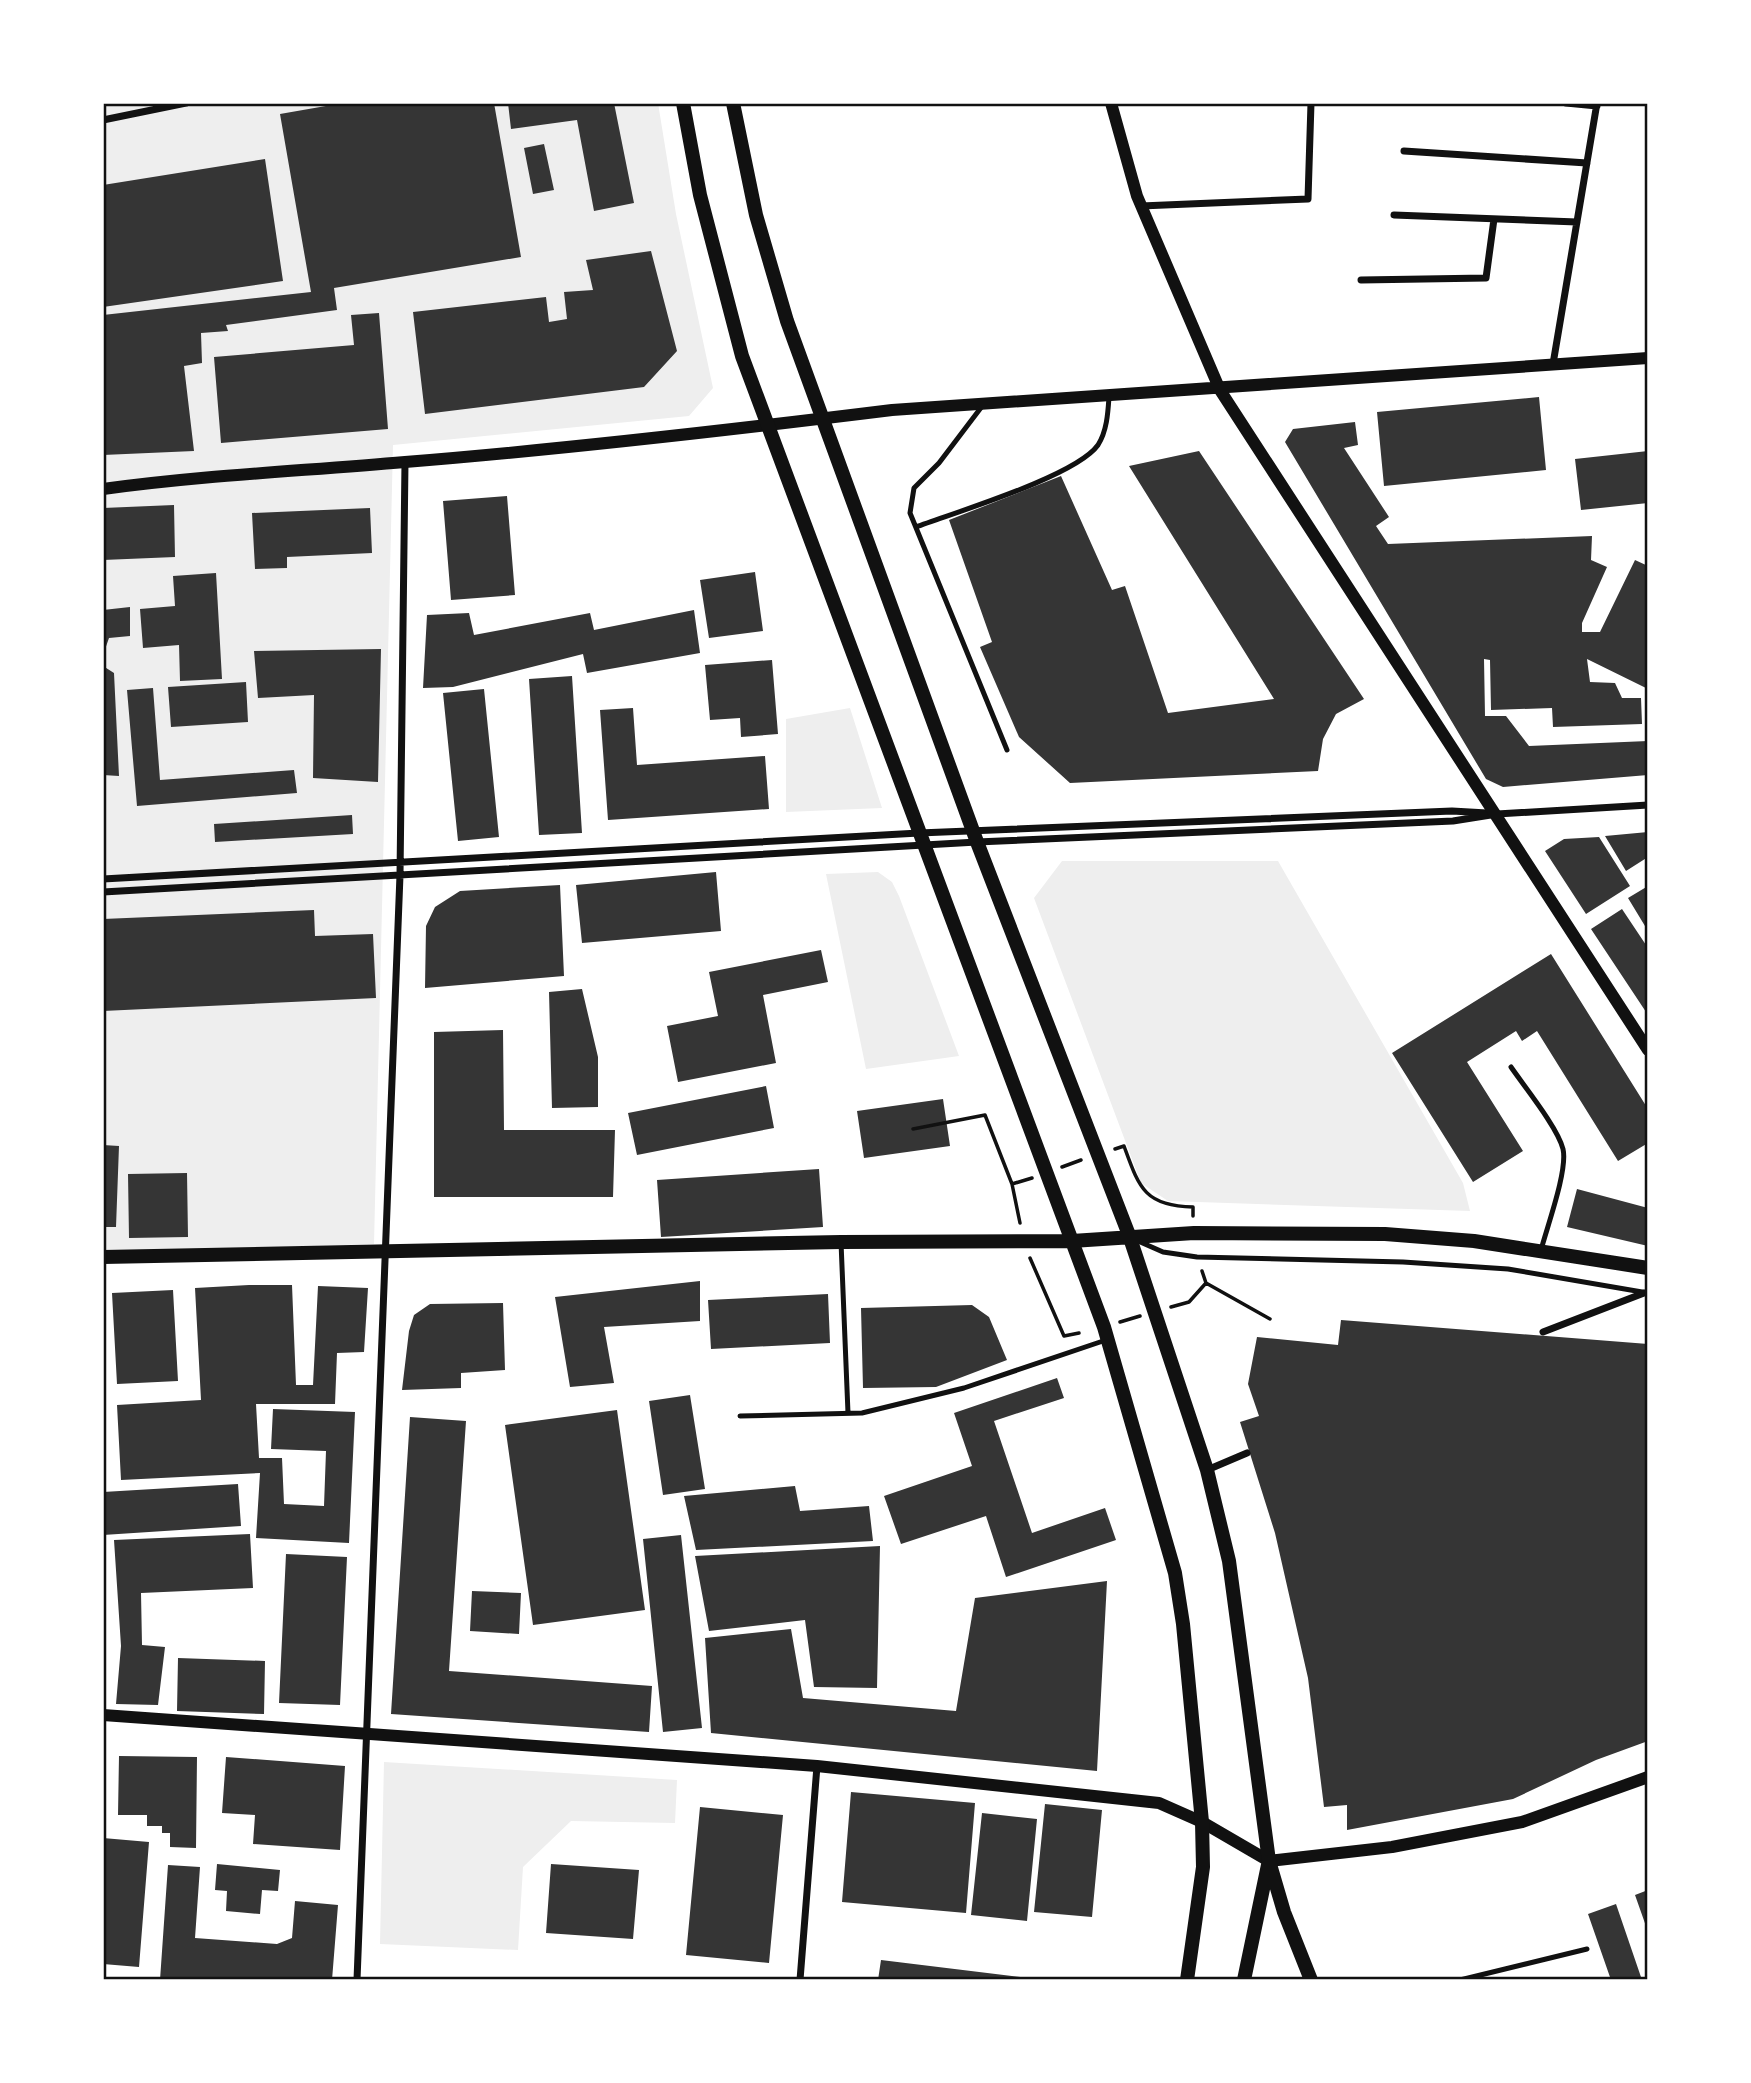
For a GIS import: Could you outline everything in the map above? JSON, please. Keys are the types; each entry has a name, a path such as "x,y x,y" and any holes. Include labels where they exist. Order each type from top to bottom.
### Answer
{"main road":[{"path":"683,103 700,194 742,356 1109,1339 1175,1573 1185,1637 1202,1822 1203,1867 1187,1980"},
{"path":"733,103 756,215 786,321 976,836 1129,1235 1207,1471 1228,1561 1269,1861 1284,1912 1311,1980"},
{"path":"103,1257 383,1254 841,1242 1072,1241 1129,1235 1385,1234 1541,1250 1648,1268"},
{"path":"1244,1980 1269,1861"}],"street":[{"path":"103,120 186,103"},
{"path":"1111,103 1141,206 1220,390 1648,1050"},
{"path":"1141,206 1308,199 1311,103"},
{"path":"1553,363 1597,105 1566,103"},
{"path":"1404,151 1587,163"},
{"path":"1394,215 1577,222"},
{"path":"1360,281 1486,278 1494,219"},
{"path":"103,489 194,477 405,463 768,427 820,419 983,405 1648,358"},
{"path":"357,1980 364,1735 400,875 405,463"},
{"path":"103,879 976,836 1453,821 1497,814 1648,805"},
{"path":"103,892 976,836"},
{"path":"1543,1332 1646,1293"},
{"path":"1207,1471 1247,1452"},
{"path":"103,1715 817,1766 1159,1803 1202,1822 1269,1861 1392,1847 1522,1822 1648,1777"},
{"path":"800,1980 817,1766"}],"lane":[{"path":"916,527 1073,467 1098,444 1108,418 1108,397"},
{"path":"983,405 940,463 915,488 910,513 1007,750"},
{"path":"1511,1067 1540,1108 1563,1149 1562,1174 1541,1250"},
{"path":"1129,1235 1163,1252 1197,1257 1475,1265 1578,1279 1646,1293"},
{"path":"841,1242 848,1413"},
{"path":"740,1416 862,1413 964,1388 1109,1339"},
{"path":"1460,1980 1587,1949"}],"shaded area":[{"path":"103,103 658,103 676,214 713,388 689,416 393,445 374,1244 103,1253"},
{"path":"850,708 882,808 786,812 786,719"},
{"path":"1062,861 1278,861 1463,1183 1470,1211 1168,1201 1141,1183 1034,898"},
{"path":"878,872 892,882 899,896 959,1056 866,1069 826,874"},
{"path":"384,1762 677,1780 675,1823 571,1821 523,1867 518,1950 380,1944"}],"building":[{"path":"343,103 494,103 521,257 334,288 337,310 226,325 228,331 201,333 202,363 184,366 194,451 103,455 103,315 311,292 280,114"},
{"path":"508,103 614,103 634,203 594,211 577,120 511,129"},
{"path":"544,144 554,190 533,194 524,148"},
{"path":"265,159 283,281 103,307 103,185"},
{"path":"651,251 677,351 644,387 425,414 413,312 546,297 549,322 567,319 564,292 593,290 586,260"},
{"path":"379,313 388,429 221,443 214,357 354,345 351,315"},
{"path":"1539,397 1546,470 1384,486 1377,412"},
{"path":"1355,422 1358,445 1344,448 1389,517 1376,526 1388,544 1592,536 1591,560 1607,567 1582,623 1582,632 1600,632 1635,560 1648,566 1648,689 1587,659 1590,682 1615,683 1622,698 1641,698 1642,724 1553,727 1552,708 1491,710 1490,660 1484,659 1485,716 1506,716 1529,746 1648,741 1648,775 1503,787 1486,779 1285,442 1293,429"},
{"path":"1199,451 1364,699 1336,714 1323,739 1318,771 1070,783 1019,737 980,647 992,642 949,520 1061,476 1112,590 1125,586 1168,713 1274,699 1129,466"},
{"path":"1648,451 1648,503 1581,510 1575,459"},
{"path":"507,496 515,595 451,600 443,501"},
{"path":"174,505 175,557 103,560 103,508"},
{"path":"370,508 372,553 287,557 287,568 255,569 252,513"},
{"path":"755,572 763,631 709,638 700,580"},
{"path":"216,573 222,679 180,681 179,645 143,648 140,609 175,606 173,576"},
{"path":"130,607 130,636 109,638 103,655 103,610"},
{"path":"694,610 700,653 587,673 583,654 453,687 423,688 427,615 469,613 474,635 590,613 594,630"},
{"path":"381,649 378,782 313,778 314,695 258,698 254,651"},
{"path":"772,660 778,734 741,737 740,718 710,720 705,665"},
{"path":"103,666 114,673 119,776 103,775"},
{"path":"572,676 582,833 539,835 529,679"},
{"path":"246,682 248,722 171,727 168,687"},
{"path":"153,688 160,780 294,770 297,793 137,806 127,690"},
{"path":"484,689 499,837 458,841 443,693"},
{"path":"633,708 637,765 765,756 769,809 608,820 600,710"},
{"path":"352,815 353,834 215,842 214,824"},
{"path":"1648,832 1648,857 1626,871 1605,836"},
{"path":"1599,837 1630,886 1586,914 1545,851 1564,839"},
{"path":"716,872 721,931 582,943 576,885"},
{"path":"560,885 564,976 425,988 426,926 435,907 460,891"},
{"path":"1648,886 1648,931 1628,898"},
{"path":"1622,909 1648,948 1648,1015 1591,929"},
{"path":"314,910 315,936 373,934 376,998 103,1011 103,919"},
{"path":"821,950 828,982 763,995 776,1063 678,1082 667,1026 718,1016 709,972"},
{"path":"1551,954 1648,1109 1648,1143 1618,1161 1537,1031 1522,1041 1516,1031 1467,1062 1523,1151 1473,1182 1392,1053"},
{"path":"582,989 598,1057 598,1107 552,1108 549,992"},
{"path":"503,1030 504,1130 615,1130 613,1197 434,1197 434,1032"},
{"path":"766,1086 774,1128 637,1155 628,1113"},
{"path":"943,1099 950,1146 864,1158 857,1111"},
{"path":"103,1145 119,1146 116,1227 103,1227"},
{"path":"819,1169 823,1227 661,1237 657,1180"},
{"path":"187,1173 188,1237 129,1238 128,1174"},
{"path":"1577,1189 1648,1208 1648,1246 1567,1227"},
{"path":"700,1281 700,1321 604,1327 614,1383 570,1387 555,1297"},
{"path":"292,1285 296,1385 313,1385 318,1286 368,1288 364,1352 337,1353 335,1404 256,1404 259,1458 282,1458 284,1504 324,1506 326,1451 271,1449 273,1409 355,1412 349,1543 256,1538 260,1473 121,1480 117,1405 201,1400 195,1288"},
{"path":"173,1290 178,1381 117,1384 112,1293"},
{"path":"828,1294 830,1343 711,1349 708,1300"},
{"path":"503,1303 505,1370 461,1373 461,1388 402,1390 409,1331 414,1315 430,1304"},
{"path":"972,1305 989,1317 1007,1360 936,1387 863,1388 861,1308"},
{"path":"1341,1320 1648,1344 1648,1741 1596,1760 1513,1799 1347,1830 1347,1805 1324,1807 1308,1678 1275,1533 1240,1422 1259,1416 1248,1384 1257,1337 1338,1345"},
{"path":"1057,1378 1064,1398 994,1421 1032,1533 1105,1508 1116,1540 1006,1577 986,1516 901,1544 884,1496 972,1466 954,1413"},
{"path":"690,1395 705,1489 663,1495 649,1401"},
{"path":"617,1410 645,1610 533,1625 505,1425"},
{"path":"410,1417 466,1421 449,1671 652,1686 649,1732 391,1714"},
{"path":"238,1484 241,1526 103,1535 103,1492"},
{"path":"795,1486 800,1511 869,1506 873,1541 696,1550 684,1496"},
{"path":"250,1534 253,1588 141,1593 142,1645 165,1647 158,1705 116,1704 121,1646 114,1540"},
{"path":"681,1535 702,1728 663,1732 643,1539"},
{"path":"880,1546 877,1688 814,1687 805,1620 709,1631 695,1556"},
{"path":"286,1554 347,1557 340,1705 279,1703"},
{"path":"1107,1581 1097,1771 711,1733 705,1638 791,1629 803,1698 956,1711 975,1598"},
{"path":"472,1591 521,1593 519,1634 470,1631"},
{"path":"178,1658 265,1661 264,1714 177,1711"},
{"path":"119,1756 197,1757 196,1848 170,1847 170,1833 162,1833 162,1826 147,1826 147,1815 118,1815"},
{"path":"226,1757 345,1766 340,1850 253,1844 255,1815 222,1813"},
{"path":"851,1792 975,1803 966,1913 842,1902"},
{"path":"1045,1804 1102,1810 1092,1917 1034,1912"},
{"path":"700,1807 783,1815 769,1963 686,1955"},
{"path":"982,1813 1037,1819 1027,1921 971,1915"},
{"path":"103,1838 149,1842 139,1967 103,1964"},
{"path":"217,1864 280,1870 278,1891 262,1890 260,1914 226,1911 227,1891 215,1890"},
{"path":"551,1864 639,1870 633,1939 546,1933"},
{"path":"168,1865 200,1867 195,1938 277,1944 292,1938 295,1901 338,1905 332,1980 160,1980"},
{"path":"1648,1890 1648,1929 1647,1929 1635,1895"},
{"path":"1616,1904 1642,1980 1611,1980 1588,1914"},
{"path":"881,1960 1029,1978 1029,1980 878,1980"}]}
